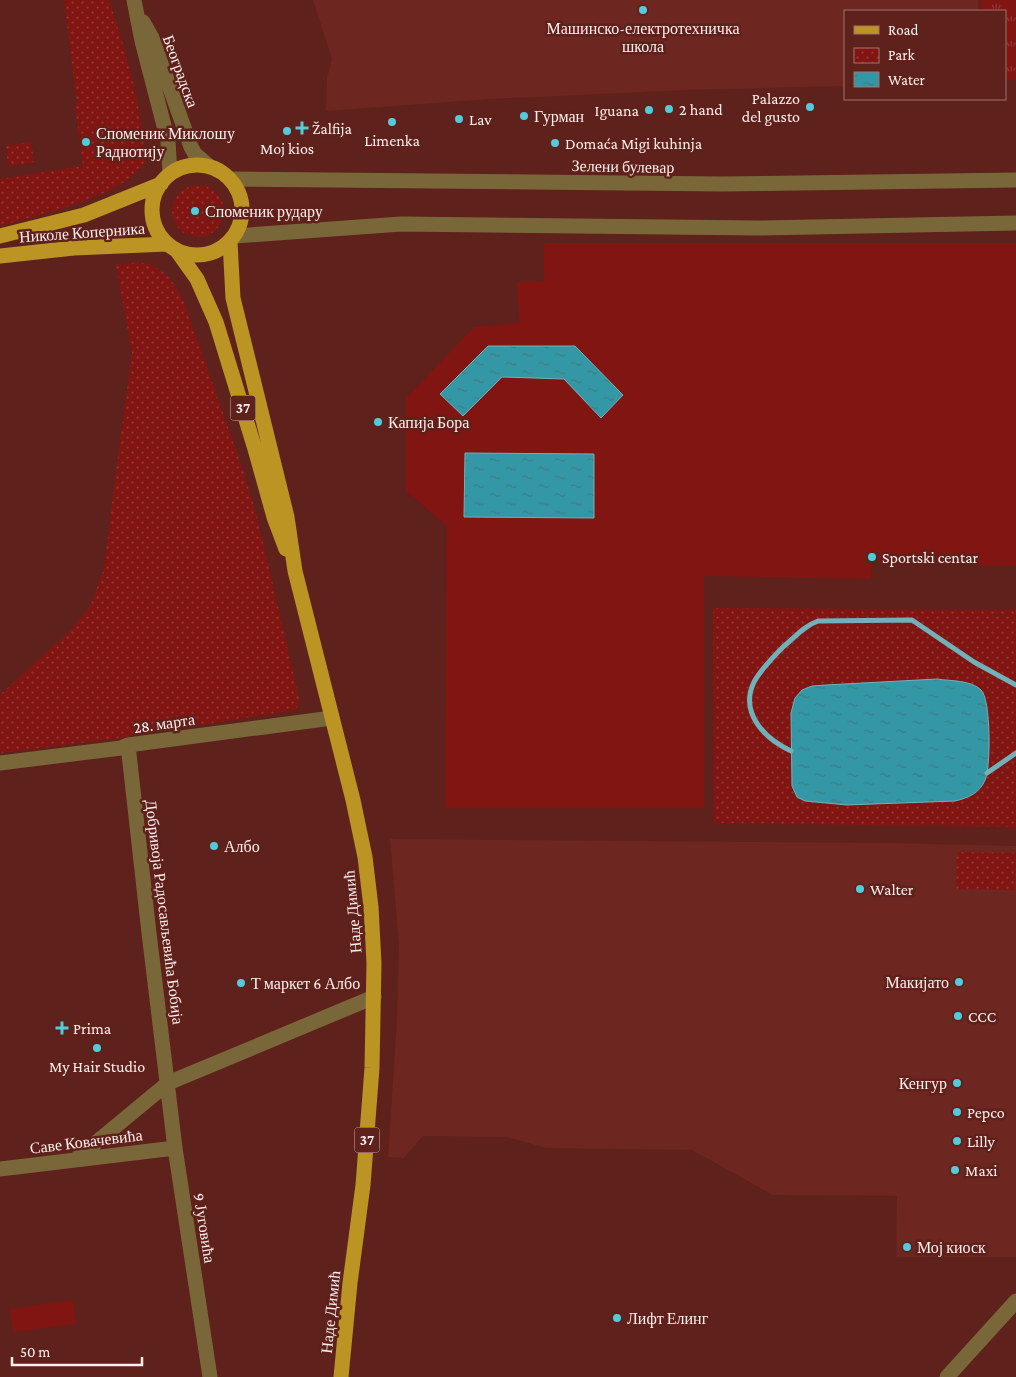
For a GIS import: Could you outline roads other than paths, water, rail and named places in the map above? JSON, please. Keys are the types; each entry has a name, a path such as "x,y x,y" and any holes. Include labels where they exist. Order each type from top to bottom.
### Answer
{"main road":[{"path":"165,179 188,166 209,166 221,171 230,179"},
{"name":"Николе Коперника","path":"0,236 84,215 165,179"},
{"name":"37","path":"165,179 152,204 152,219 158,233 197,279 216,322 274,517 295,571"},
{"name":"37","path":"230,179 239,192 243,206 241,222 233,239 233,298 287,516 295,571"},
{"path":"172,248 189,255 202,256 220,250 233,239"},
{"name":"Николе Коперника","path":"0,256 74,248 172,248"},
{"name":"Наде Димић","path":"295,571 353,800 365,857 372,933 374,997 368,1136 350,1283 342,1377"}],"street":[{"name":"Београдска","path":"136,6 152,38 191,147 195,154 209,166"},
{"name":"Београдска","path":"136,6 142,41 168,141 165,179"},
{"name":"Зелени булевар","path":"230,179 721,184 1016,180"},
{"path":"233,239 401,224 758,228 1016,223"},
{"name":"28. марта","path":"0,763 332,718"},
{"name":"Добривоја Радосављевића Бобија","path":"128,745 148,933 168,1083"},
{"path":"75,1160 168,1083 374,997"},
{"name":"9 Југовића","path":"168,1083 175,1148 210,1377"},
{"name":"Саве Ковачевића","path":"0,1169 175,1148"},
{"path":"946,1377 1016,1301"}],"water":[{"path":"488,346 575,346 623,395 601,418 564,379 502,377 463,416 440,394"},
{"path":"465,453 594,454 594,518 464,517"},
{"path":"937,679 972,684 981,690 984,696 987,706 989,734 988,762 985,780 977,792 955,801 847,805 805,801 797,797 792,786 791,713 795,698 802,690 812,686"}],"waterway":[{"path":"791,751 772,740 757,724 752,714 750,693 757,677 772,658 800,632 818,621 912,620 974,662 1016,685"},
{"path":"987,773 1016,753"}],"place":[{"name":"Машинско-електротехничка школа","path":"643,10"},
{"name":"Palazzo del gusto","path":"810,107"},
{"name":"2 hand","path":"669,109"},
{"name":"Iguana","path":"649,110"},
{"name":"Гурман","path":"524,116"},
{"name":"Lav","path":"459,119"},
{"name":"Limenka","path":"392,122"},
{"name":"Žalfija","path":"302,128"},
{"name":"Moj kios","path":"287,131"},
{"name":"Споменик Миклошу Раднотију","path":"86,142"},
{"name":"Domaća Migi kuhinja","path":"555,143"},
{"name":"Споменик рудару","path":"195,211"},
{"name":"Капија Бора","path":"378,422"},
{"name":"Sportski centar","path":"872,557"},
{"name":"Албо","path":"214,846"},
{"name":"Walter","path":"860,889"},
{"name":"Макијато","path":"959,982"},
{"name":"Т маркет 6 Албо","path":"241,983"},
{"name":"CCC","path":"958,1016"},
{"name":"Prima","path":"62,1028"},
{"name":"My Hair Studio","path":"97,1048"},
{"name":"Кенгур","path":"957,1083"},
{"name":"Pepco","path":"957,1112"},
{"name":"Lilly","path":"957,1141"},
{"name":"Maxi","path":"955,1170"},
{"name":"Мој киоск","path":"907,1247"},
{"name":"Лифт Елинг","path":"617,1318"}]}
